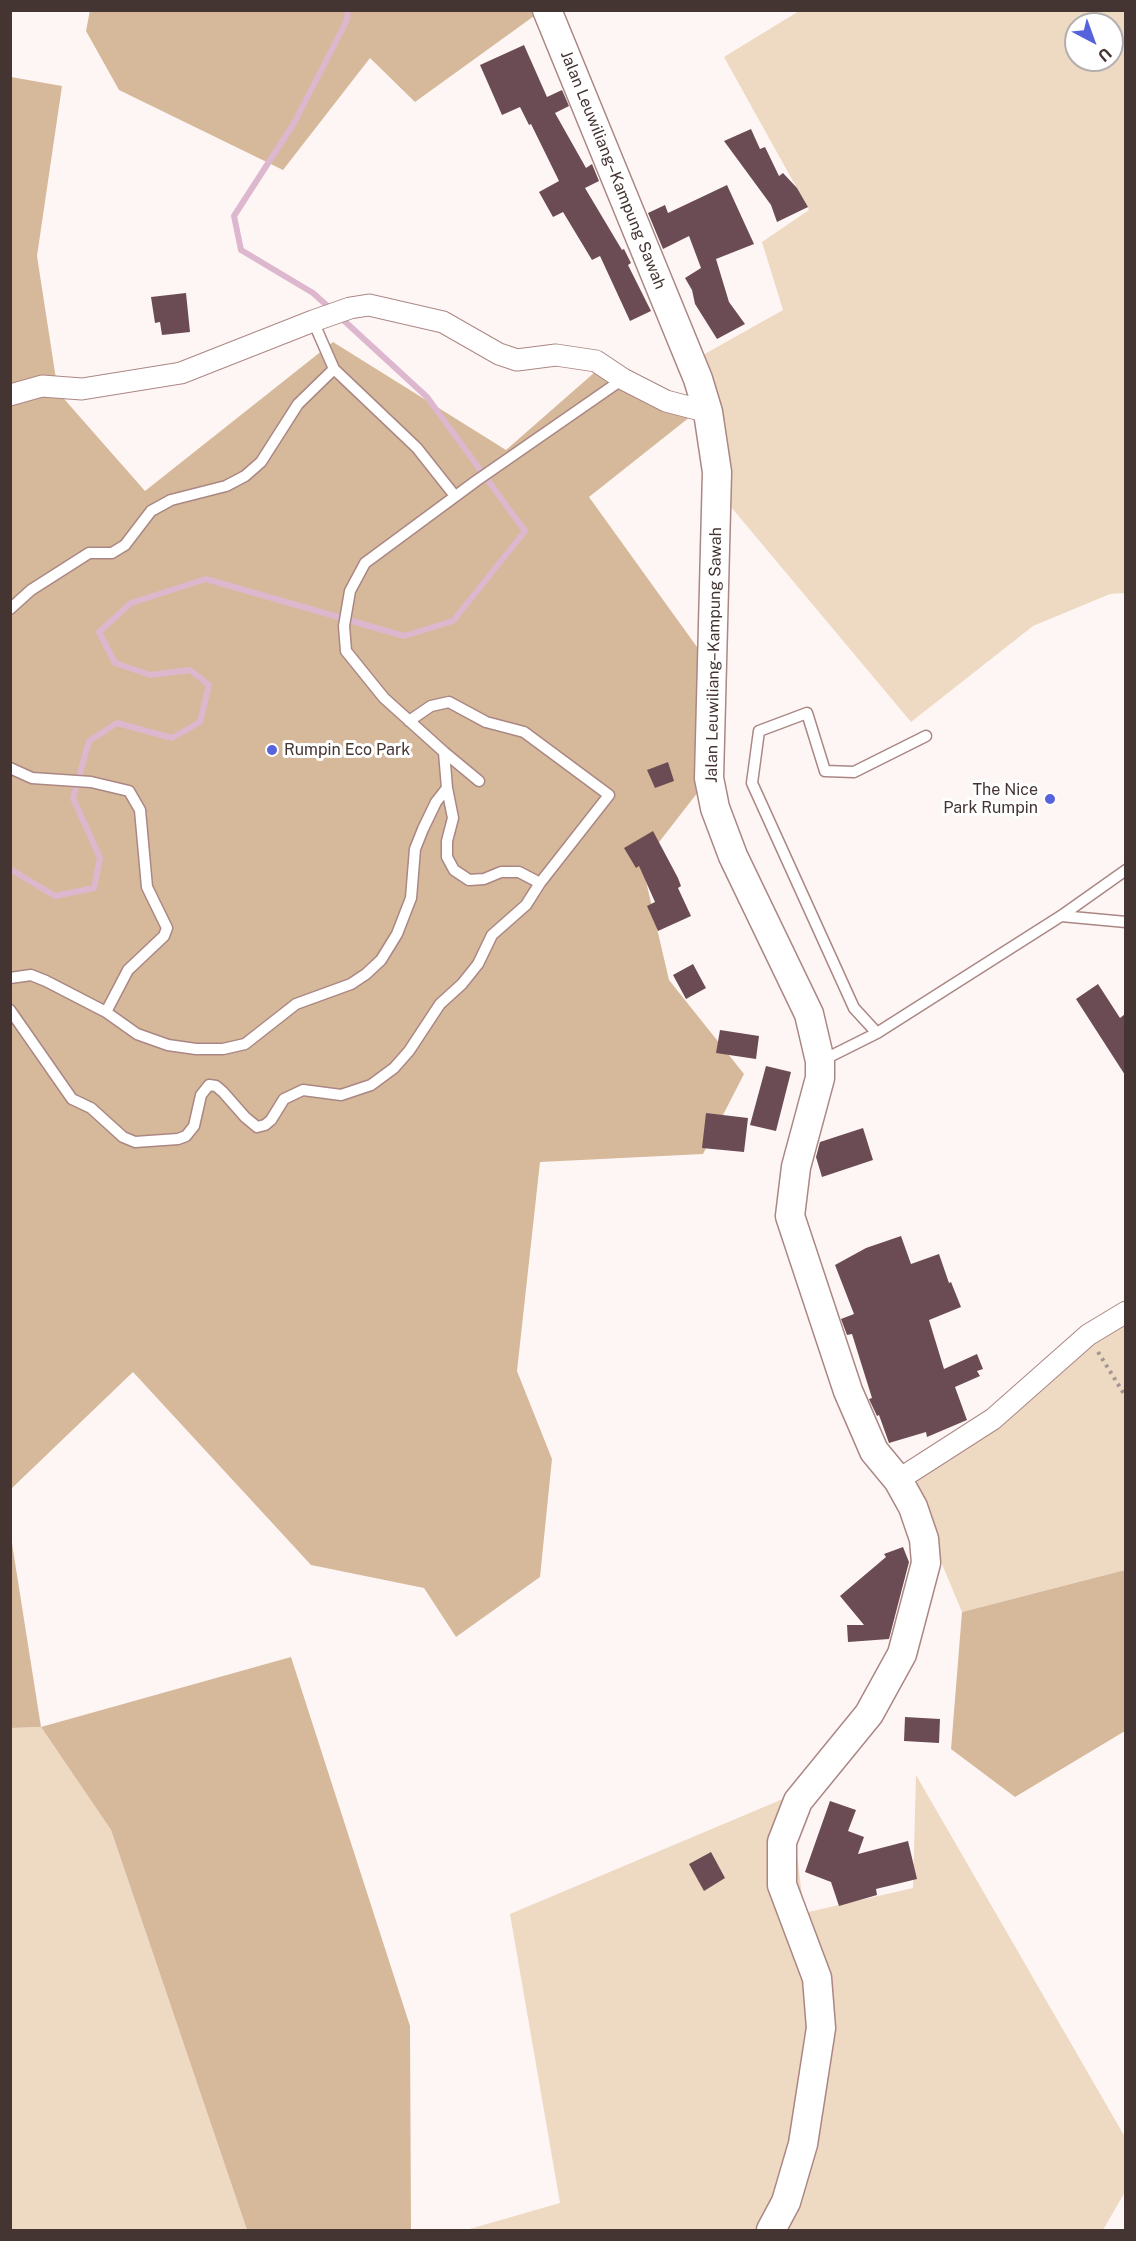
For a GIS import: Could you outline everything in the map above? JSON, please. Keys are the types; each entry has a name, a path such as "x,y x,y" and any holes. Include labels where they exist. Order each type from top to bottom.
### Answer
{"main road":[{"name":"Jalan Leuwiliang–Kampung Sawah","path":"547,10 698,380 708,412 717,472 709,778 715,808 733,856 809,1014 820,1061 820,1078 796,1167 790,1216 848,1391 874,1451 898,1480 913,1507 924,1539 926,1563 902,1654 869,1714 798,1802 782,1842 782,1885 817,1978 821,2028 803,2144 786,2202 771,2230"}],"street":[{"path":"10,395 42,386 82,389 181,373 319,319 350,308 369,305 443,322 499,354 517,360 556,355 596,361 623,379 666,401 708,412"},
{"path":"898,1480 993,1419 1088,1335 1125,1312"}],"lane":[{"path":"319,319 334,369 417,448 455,496"},
{"path":"10,609 31,590 89,553 112,553 125,544 151,511 171,500 226,486 245,476 261,462 298,404 334,369"},
{"path":"479,781 384,698 346,651 344,626 350,591 365,563 476,481 623,379"},
{"path":"10,1010 72,1099 91,1108 123,1137 135,1142 178,1139 186,1136 194,1126 201,1095 210,1085 216,1086 223,1092 251,1124 257,1127 265,1125 284,1100 303,1090 341,1095 371,1085 394,1068 409,1052 440,1004 462,984 478,964 492,935 526,905 540,883 609,795 524,732 486,722 449,702 432,706 409,721"},
{"path":"877,1033 854,1008 752,783 759,731 807,713 825,771 854,771 926,736"},
{"path":"444,752 447,788 453,818 447,841 447,857 454,870 469,880 484,879 501,872 519,872 540,883"},
{"path":"10,768 32,778 91,782 129,791 141,810 147,888 167,928 164,936 128,970 106,1012"},
{"path":"10,978 31,975 106,1012 137,1034 168,1045 196,1049 223,1049 245,1044 296,1004 351,984 381,960 397,934 411,898 415,849 427,820 447,788"},
{"path":"820,1061 877,1033 1061,916 1125,870"},
{"path":"1061,916 1125,922"}],"path":[{"path":"1088,1335 1125,1397"}],"shaded area":[{"path":"90,10 541,11 415,102 370,58 283,170 119,90 86,31"},
{"path":"799,11 1125,11 1125,593 1110,594 1033,626 911,722 731,507 694,360 783,310 762,242 809,210 724,57"},
{"path":"11,77 62,86 37,256 58,392 145,491 333,342 506,450 603,365 705,405 589,497 715,672 705,783 642,864 669,980 744,1074 703,1154 540,1162 517,1371 552,1459 540,1577 456,1637 424,1588 311,1565 133,1372 11,1489"},
{"path":"1125,1318 1125,1570 962,1612 903,1471"},
{"path":"11,1537 41,1727 11,1728"},
{"path":"1125,1570 1125,1731 1015,1797 951,1749 962,1612"},
{"path":"291,1657 410,2026 411,2230 247,2230 111,1830 41,1727"},
{"path":"41,1727 111,1830 247,2230 11,2230 11,1728"},
{"path":"916,1775 1125,2137 1125,2192 1103,2230 466,2230 560,2203 510,1914 790,1796 804,1913 913,1888"}],"building":[{"path":"524,45 547,97 562,90 569,106 555,113 586,168 592,164 599,181 585,188 622,250 624,249 631,263 628,265 651,311 630,321 600,256 592,260 563,212 553,217 539,192 559,181 531,124 529,125 520,107 502,115 480,65"},
{"path":"751,129 760,149 765,147 779,176 783,173 797,188 808,207 777,222 771,205 724,141"},
{"path":"727,185 754,244 716,259 729,302 745,324 717,339 695,304 692,290 685,278 701,268 689,236 663,249 648,213 665,205 668,213"},
{"path":"186,293 190,332 162,335 160,322 155,323 151,297"},
{"path":"668,762 674,781 655,788 647,770"},
{"path":"653,831 678,878 681,886 678,888 691,916 658,931 647,906 655,902 639,866 636,868 624,848"},
{"path":"693,964 706,988 686,999 673,975"},
{"path":"1098,984 1120,1018 1125,1014 1125,1075 1076,999"},
{"path":"720,1030 759,1036 756,1059 716,1053"},
{"path":"766,1066 791,1072 776,1131 750,1125"},
{"path":"706,1113 748,1118 744,1152 702,1148"},
{"path":"863,1128 873,1160 822,1177 816,1157 820,1142"},
{"path":"901,1236 911,1264 939,1254 949,1283 951,1282 961,1307 929,1320 944,1369 977,1354 983,1369 977,1371 980,1376 955,1387 967,1420 927,1437 926,1432 889,1443 879,1415 877,1416 869,1399 872,1398 852,1334 847,1335 841,1319 854,1314 835,1265 866,1248"},
{"path":"903,1547 909,1562 889,1639 848,1642 847,1625 864,1625 840,1596 886,1557 884,1554"},
{"path":"905,1717 940,1719 939,1743 904,1741"},
{"path":"830,1801 856,1810 848,1831 864,1837 858,1854 908,1841 917,1879 876,1889 877,1895 839,1906 831,1882 805,1872"},
{"path":"711,1852 725,1878 704,1891 689,1864"}],"waterway":[{"path":"332,310 313,293 241,250 234,216 294,123 347,20 348,10"},
{"path":"10,869 55,896 94,888 100,858 73,798 89,741 117,723 172,738 200,722 209,685 190,670 150,675 115,663 99,632 131,603 206,579 404,636 453,621 525,531 427,397 340,317"}],"place":[{"name":"Rumpin Eco Park","path":"272,750"},
{"name":"The Nice Park Rumpin","path":"1050,799"}]}
